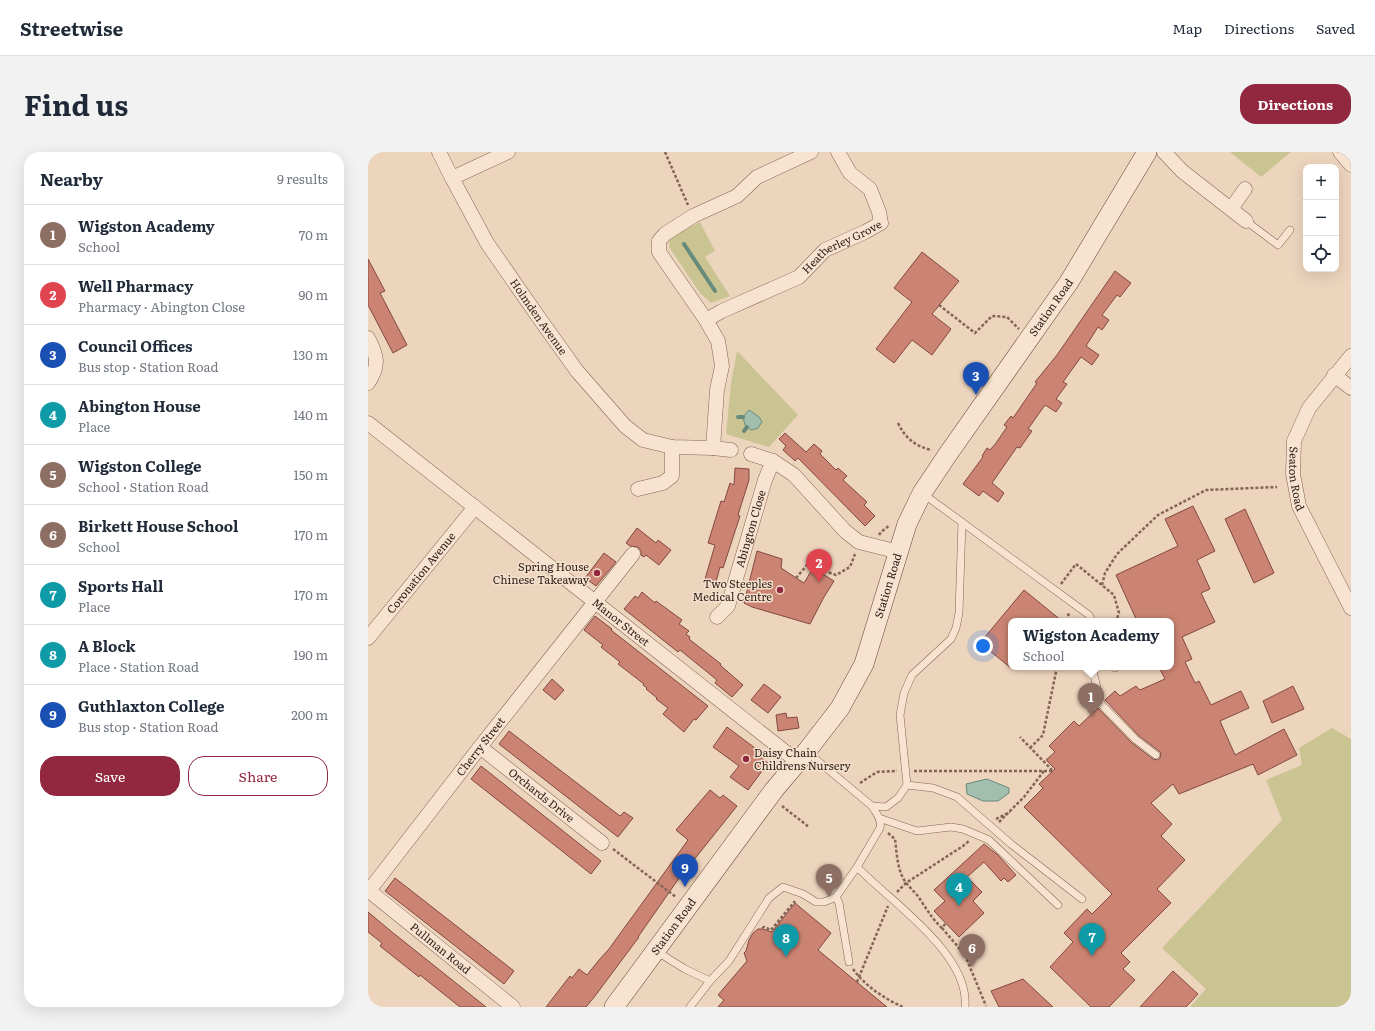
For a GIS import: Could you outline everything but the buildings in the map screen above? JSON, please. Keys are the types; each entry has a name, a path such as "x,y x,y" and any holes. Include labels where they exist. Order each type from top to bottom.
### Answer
{"main road":[{"name":"Station Road","path":"614,1007 774,790 840,708 864,664 907,524 922,493 1069,282 1147,152"}],"street":[{"name":"Holmden Avenue","path":"440,152 452,178 487,243 577,371 625,426 643,440 672,447 731,450"},
{"path":"452,178 508,152"},
{"path":"713,448 717,390 722,366 718,341 706,320 659,252 659,241 665,234 693,216 737,196 757,177 811,152"},
{"name":"Heatherley Grove","path":"706,320 722,311 799,277 825,250 881,223 879,212 870,189 850,174 838,152"},
{"path":"1164,152 1182,171 1246,221"},
{"path":"1231,209 1245,189"},
{"path":"368,338 374,348 377,362 368,383"},
{"name":"Seaton Road","path":"1351,356 1334,375 1309,408 1294,441 1293,474 1299,506 1351,608"},
{"path":"1334,375 1351,388"},
{"name":"Manor Street","path":"368,423 595,602 802,757"},
{"path":"638,489 663,483 672,476 672,447"},
{"path":"751,454 773,461 794,474 845,531 859,542 899,552"},
{"name":"Abington Close","path":"717,617 728,606 764,480 773,461"},
{"name":"Coronation Avenue","path":"368,638 474,507"},
{"name":"Cherry Street","path":"368,891 480,747 634,554"},
{"name":"Orchards Drive","path":"480,747 602,843"},
{"name":"Pullman Road","path":"368,891 513,1007"}],"lane":[{"path":"1246,221 1278,244 1290,230"},
{"path":"922,493 1045,583 1088,618"},
{"path":"872,806 886,807 898,798 907,785 900,715 904,693 912,676 951,639 956,628 959,613 962,522"},
{"path":"1093,670 1101,704 1134,740 1156,755"},
{"path":"690,1007 710,981 729,961 770,898 782,887 803,894 816,902 824,902 836,898 857,867 880,828 881,824 879,818 872,806 802,757"},
{"path":"907,785 933,788 957,797 1011,844 1082,899"},
{"path":"879,818 917,831 951,827 963,829 988,840 1058,905"},
{"path":"857,867 930,934 950,958 961,976 966,996 965,1007"},
{"path":"836,898 839,903 848,962"},
{"path":"656,950 685,969 710,981"}],"path":[{"path":"665,152 693,216"},
{"path":"940,306 975,333 992,316 1007,317 1024,333"},
{"path":"898,423 902,431 912,442 927,449 933,450"},
{"path":"1102,585 1105,573 1117,554 1158,515 1206,490 1277,488"},
{"path":"877,540 881,532 894,523"},
{"path":"796,578 807,565 836,575 850,567 859,542"},
{"path":"1045,583 1050,576 1061,584 1076,564 1114,595 1119,613 1117,618"},
{"path":"1030,748 1043,735 1056,670"},
{"path":"858,785 877,772 1053,771 1020,737"},
{"path":"991,826 1010,812 1024,797 1044,771"},
{"path":"778,803 809,827"},
{"path":"991,826 1010,812"},
{"path":"884,830 895,839 898,865 906,883 921,900 927,911 965,955 986,1006"},
{"path":"857,982 860,978 891,899 906,883 963,846 976,835"},
{"path":"602,843 615,851 677,898"},
{"path":"758,929 764,927 771,930 796,899"},
{"path":"942,928 946,923"},
{"path":"860,978 888,999 903,1007"}],"shaded area":[{"path":"1230,152 1291,152 1261,177"},
{"path":"700,222 715,251 705,257 730,296 711,303 700,293 669,247 670,237"},
{"path":"737,351 798,415 769,447 726,434 731,383"},
{"path":"749,410 759,417 762,422 758,428 751,430 745,425 743,417"},
{"path":"1332,728 1351,739 1351,1007 1190,1007 1206,989 1162,948 1282,820 1266,780 1302,765 1299,748"},
{"path":"987,779 1009,788 1009,793 998,801 983,801 967,794 966,784"}],"waterway":[{"path":"684,244 715,291"},
{"path":"738,417 743,417"},
{"path":"744,431 747,427"}],"place":[{"name":"Council Offices","path":"976,395"},
{"name":"Spring House Chinese Takeaway","path":"597,573"},
{"name":"Well Pharmacy","path":"819,582"},
{"name":"Two Steeples Medical Centre","path":"780,590"},
{"name":"Wigston Academy","path":"1091,716"},
{"name":"Daisy Chain Childrens Nursery","path":"746,759"},
{"name":"Guthlaxton College","path":"685,887"},
{"name":"Wigston College","path":"829,897"},
{"name":"Abington House","path":"959,906"},
{"name":"Sports Hall","path":"1092,956"},
{"name":"A Block","path":"786,957"},
{"name":"Birkett House School","path":"972,967"}]}
